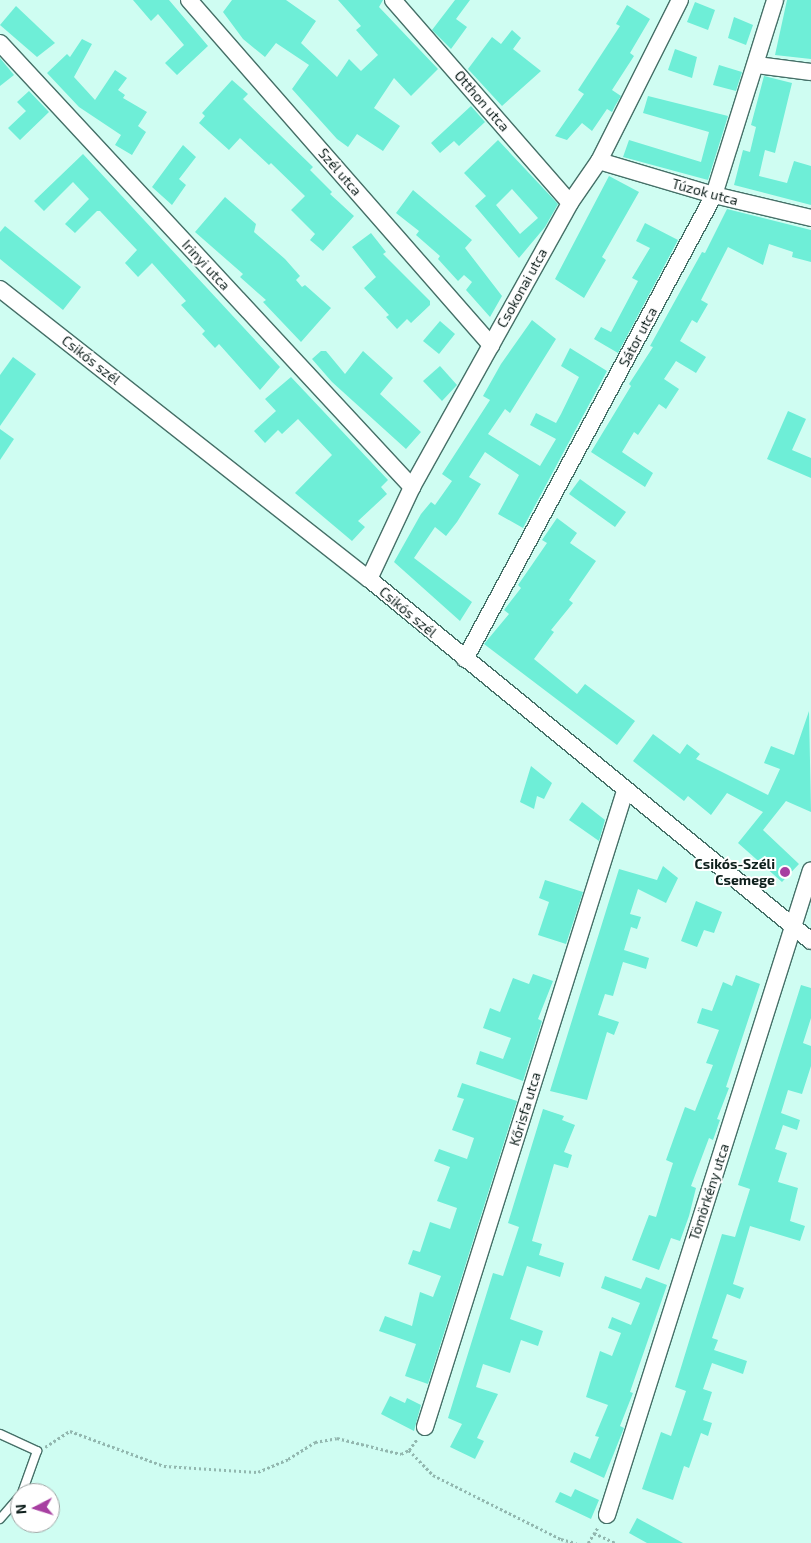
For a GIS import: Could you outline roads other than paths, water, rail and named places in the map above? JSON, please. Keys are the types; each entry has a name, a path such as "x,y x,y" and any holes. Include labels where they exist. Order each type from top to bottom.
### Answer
{"street":[{"name":"Szél utca","path":"189,0 490,345"},
{"name":"Otthon utca","path":"393,0 570,203"},
{"name":"Csokonai utca","path":"369,579 412,487 570,203 599,161 680,0"},
{"name":"Sátor utca","path":"465,659 714,195 757,65 775,0"},
{"name":"Irinyi utca","path":"0,43 412,487"},
{"path":"757,65 811,72"},
{"name":"Túzok utca","path":"599,161 714,195 811,218"},
{"name":"Csikós szél","path":"0,289 369,579 625,791 811,941"},
{"name":"Kőrisfa utca","path":"425,1427 625,791"},
{"name":"Tömörkény utca","path":"607,1514 811,870"}],"lane":[{"path":"0,1434 38,1451 25,1483"},
{"path":"0,1519 10,1507"}],"place":[{"name":"Csikós-Széli Csemege","path":"785,872"}]}
